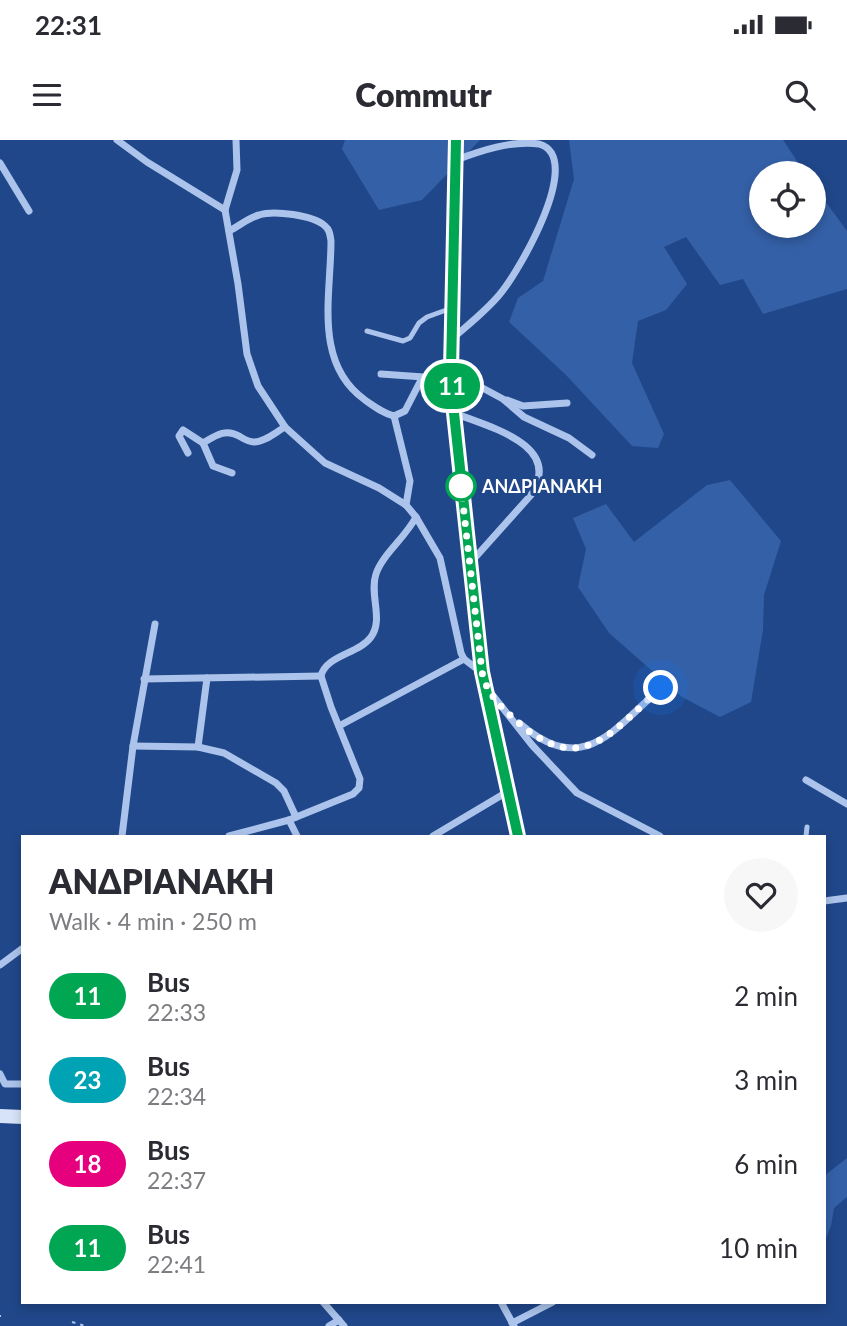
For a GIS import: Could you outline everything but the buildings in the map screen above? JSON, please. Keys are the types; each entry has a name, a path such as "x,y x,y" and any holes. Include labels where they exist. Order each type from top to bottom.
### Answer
{"main road":[{"path":"456,140 451,375 454,413 483,679 518,835"},
{"path":"0,1115 21,1117"}],"street":[{"path":"117,140 147,162 225,210"},
{"path":"245,140 236,141 237,170 225,210 247,354 258,386 285,427 325,463 379,488 406,505 416,517 440,558 458,643 464,659 483,679 549,765 577,793 658,835"},
{"path":"452,338 500,294 524,260 545,212 556,171 554,159 547,148 518,141 455,160"},
{"path":"0,163 29,211"},
{"path":"229,231 258,215 273,212 306,218 325,225 330,232 331,241 327,316 332,350 346,382 356,394 384,413 394,416 405,411 422,378"},
{"path":"381,374 422,378 451,375 523,406 567,403"},
{"path":"503,399 524,417 569,438 592,455"},
{"path":"454,413 501,432 531,449 539,460 541,474 539,484 531,495 469,564"},
{"path":"394,416 410,481 410,495 406,505"},
{"path":"203,443 219,433 227,432 235,433 248,441 260,441 285,427"},
{"path":"188,453 179,436 180,432 186,430 203,443 213,466 232,473"},
{"path":"233,835 292,819 353,794 359,788 360,779 321,676 325,667 362,645 373,635 377,622 373,593 376,575 384,558 408,533 416,517"},
{"path":"122,835 133,746 155,624"},
{"path":"339,726 464,659"},
{"path":"144,679 321,676"},
{"path":"198,747 207,678"},
{"path":"508,714 531,734 555,746 568,750 583,748 602,739 661,688"},
{"path":"133,746 198,747 224,753 276,783 284,791 297,835"},
{"path":"806,780 847,804"},
{"path":"435,835 508,791"},
{"path":"826,901 847,898"},
{"path":"0,965 21,949"},
{"path":"0,1074 5,1084 21,1084"},
{"path":"325,1304 342,1323 329,1326"},
{"path":"502,1304 513,1325 550,1304"}],"lane":[{"path":"367,331 403,341 410,338 419,323 427,317 452,309"},
{"path":"806,835 807,827"}],"path":[{"path":"72,1322 85,1326"}],"shaded area":[{"path":"345,140 480,140 422,200 379,210 342,149"},
{"path":"569,140 783,140 797,161 749,161 749,238 826,238 826,202 847,231 847,289 763,314 743,279 720,285 686,237 664,247 687,284 666,310 638,321 632,363 664,434 658,448 632,446 565,374 509,322 518,298 543,281 574,179"},
{"path":"730,480 781,541 764,595 763,630 751,702 720,717 682,697 609,633 578,587 586,549 573,518 606,504 634,542 707,485"},
{"path":"847,1158 847,1197 834,1208 826,1238 826,1174"}],"bus line":[{"name":"11","path":"456,140 451,370 454,413 482,672 518,835"}],"place":[{"name":"ΑΝΔΡΙΑΝΑΚΗ","path":"461,486"}],"route":[{"path":"461,486 482,672 485,686 508,714 531,734 555,746 568,750 583,748 602,739 661,688"}]}
